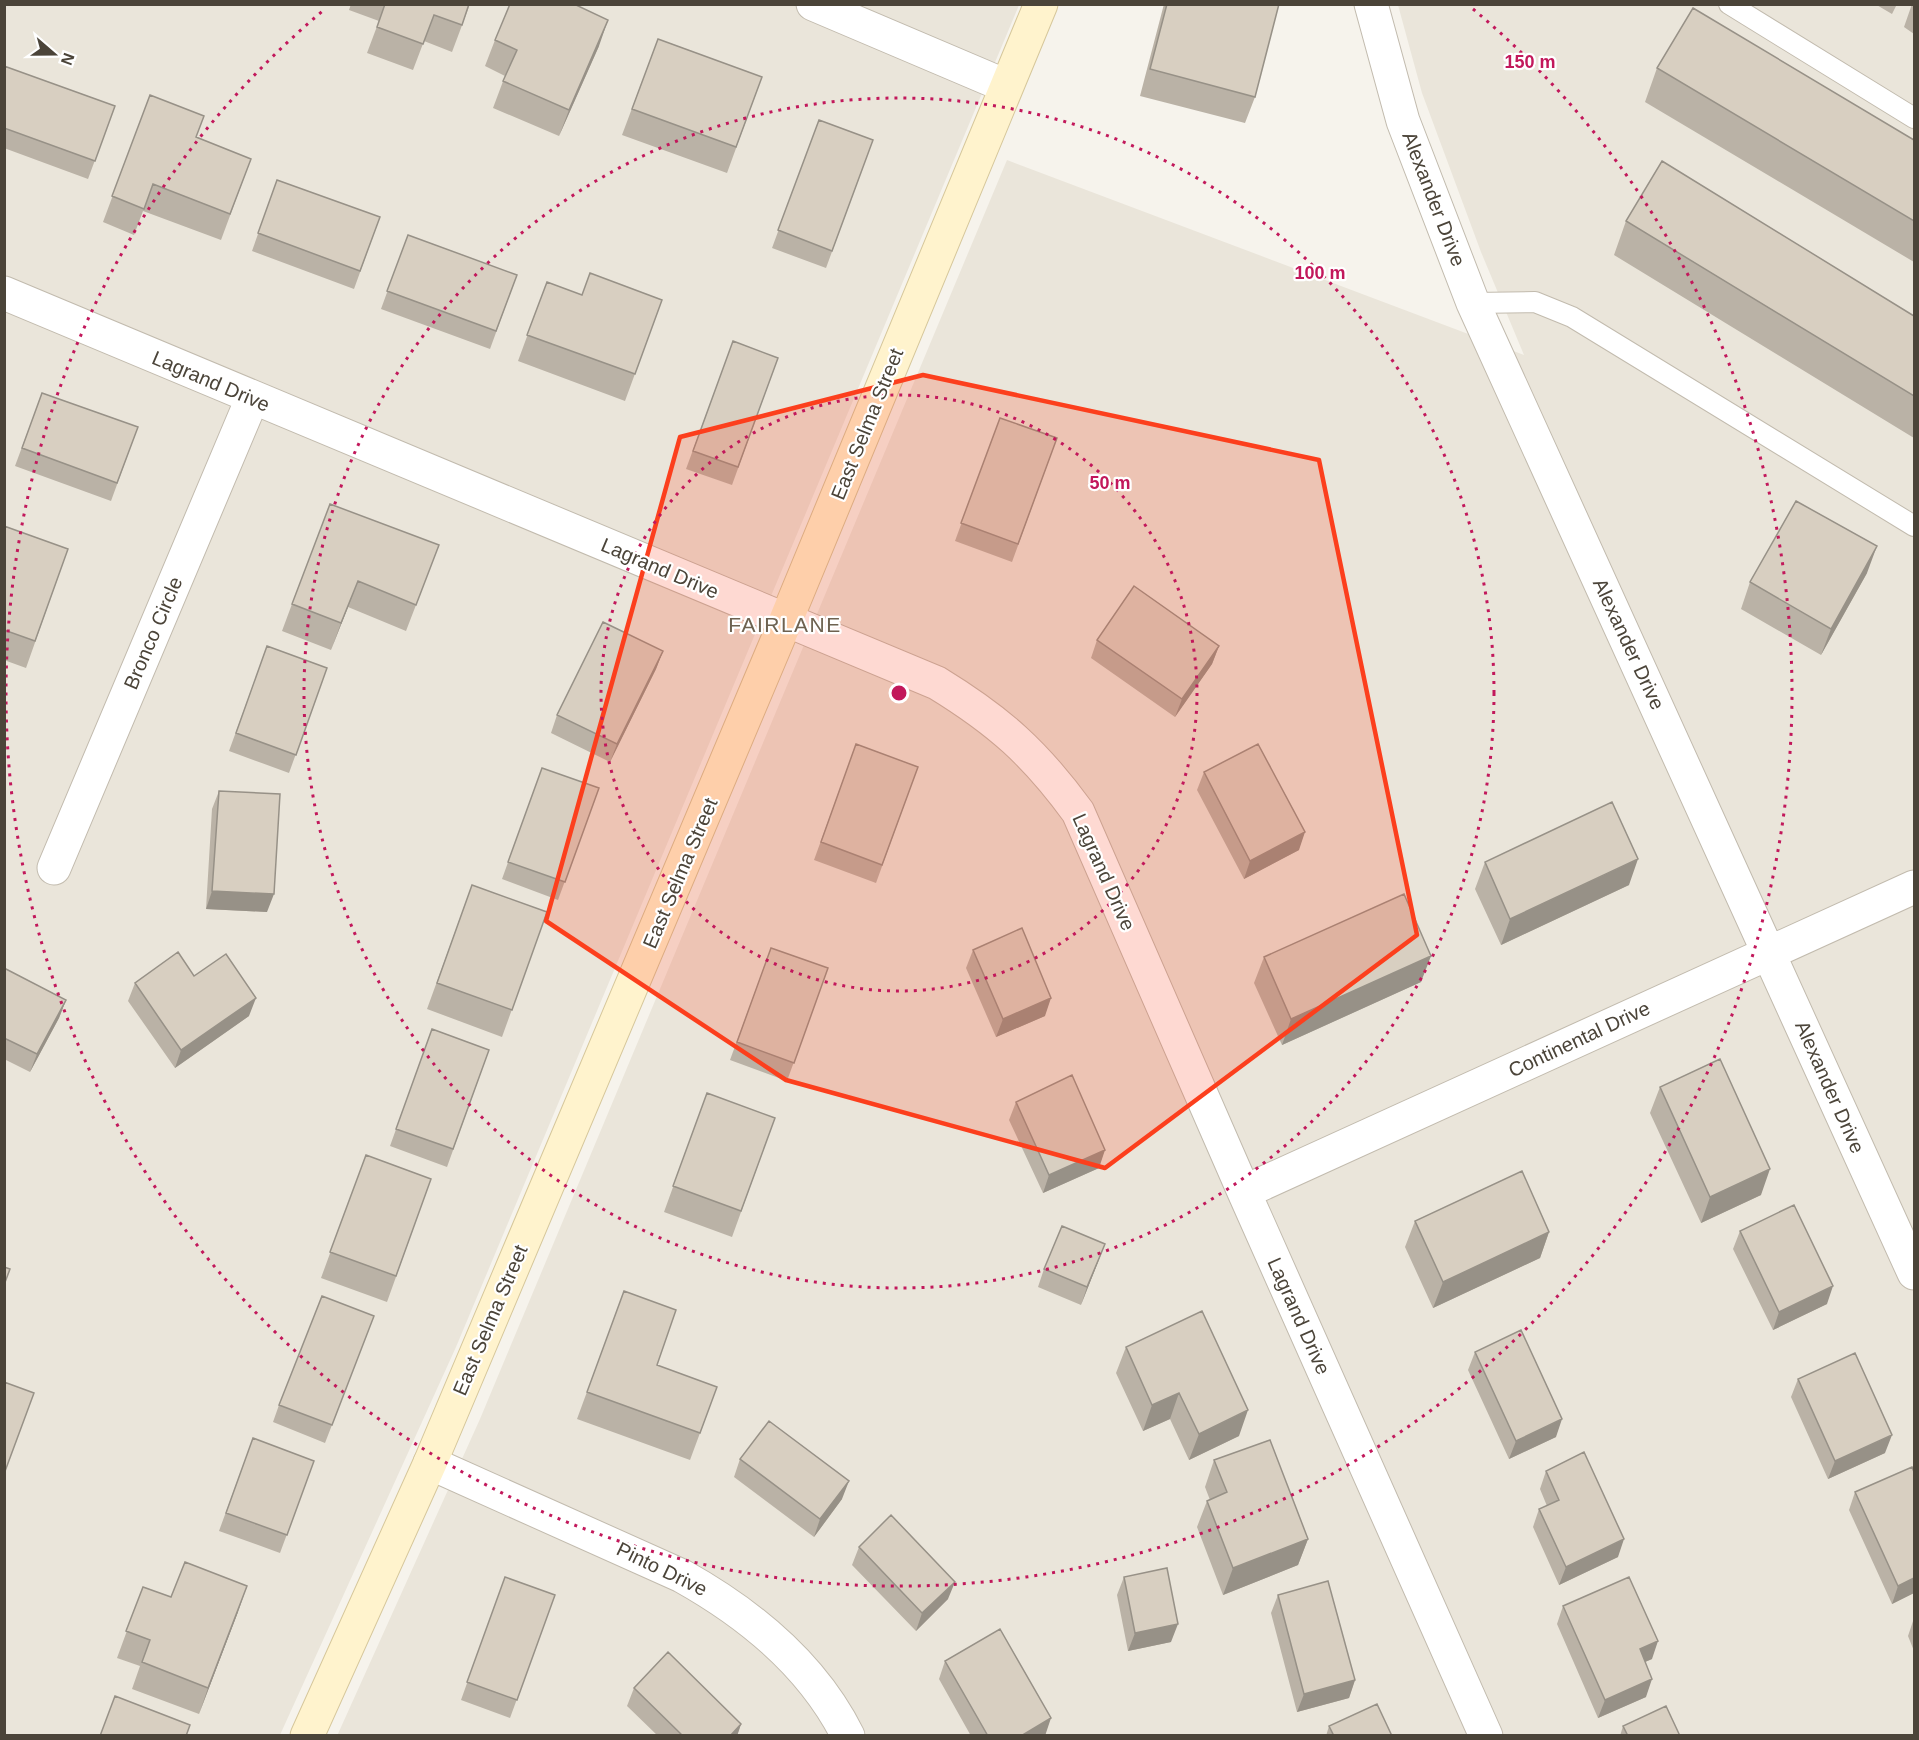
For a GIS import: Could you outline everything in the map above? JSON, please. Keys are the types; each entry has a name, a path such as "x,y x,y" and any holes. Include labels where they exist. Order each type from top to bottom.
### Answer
{"street":[{"path":"813,4 1006,86"},
{"name":"East Selma Street","path":"307,1736 430,1463 786,620 1041,4"},
{"name":"Alexander Drive","path":"1371,4 1403,121 1473,303 1914,1274"},
{"name":"Lagrand Drive","path":"4,293 252,399 937,683 978,708 1016,738 1050,773 1078,812 1486,1736"},
{"name":"Bronco Circle","path":"54,868 252,399"},
{"name":"Continental Drive","path":"1244,1192 1914,887"},
{"name":"Pinto Drive","path":"430,1463 682,1575 720,1597 756,1623 788,1653 816,1686 848,1736"}],"lane":[{"path":"1729,4 1914,118"},
{"path":"1473,303 1535,302 1572,317 1914,526"}],"highlighted area":[{"path":"923,375 1319,460 1417,935 1105,1168 786,1080 546,921 680,437"}],"shaded area":[{"path":"5,5 1019,5 456,1347 280,1735 5,1736"},
{"path":"1398,5 1914,5 1914,1735 337,1736 480,1419 1007,160 1524,355 1481,252 1422,93"}],"building":[{"path":"385,4 469,4 462,25 434,15 423,44 377,27"},
{"path":"510,4 574,4 608,20 569,110 503,81 517,50 495,40"},
{"path":"1167,4 1279,4 1255,97 1150,69"},
{"path":"1693,8 1914,140 1914,221 1657,68"},
{"path":"658,39 762,77 736,147 632,109"},
{"path":"4,66 115,106 95,161 4,128"},
{"path":"150,95 204,116 196,137 251,159 230,214 153,184 144,209 112,196"},
{"path":"819,120 873,140 832,251 778,230"},
{"path":"1662,161 1914,316 1914,396 1626,221"},
{"path":"277,180 380,217 360,271 258,233"},
{"path":"408,235 517,275 496,331 387,291"},
{"path":"590,273 662,300 635,374 527,335 547,282 582,295"},
{"path":"733,341 778,358 738,467 693,451"},
{"path":"42,393 138,427 117,483 22,448"},
{"path":"1000,418 1057,438 1018,544 961,523"},
{"path":"1796,501 1877,546 1831,629 1750,582"},
{"path":"330,504 439,545 416,605 358,581 341,623 292,604"},
{"path":"4,526 68,549 35,641 4,630"},
{"path":"1134,586 1219,646 1182,699 1097,640"},
{"path":"603,622 663,651 617,744 557,715"},
{"path":"267,646 327,668 296,755 236,733"},
{"path":"856,744 918,767 882,865 821,842"},
{"path":"1258,744 1305,832 1250,861 1204,772"},
{"path":"542,768 599,788 565,882 508,862"},
{"path":"219,791 280,794 274,894 212,891"},
{"path":"1612,802 1638,859 1510,919 1485,862"},
{"path":"472,885 547,912 512,1010 437,983"},
{"path":"1404,894 1431,956 1291,1019 1264,957"},
{"path":"1022,928 1051,998 1003,1019 973,950"},
{"path":"771,948 828,968 794,1063 737,1042"},
{"path":"178,952 194,976 226,954 256,998 181,1050 135,983"},
{"path":"4,968 66,1000 37,1054 4,1038"},
{"path":"432,1029 489,1050 453,1149 396,1129"},
{"path":"1720,1059 1770,1169 1710,1197 1660,1087"},
{"path":"1072,1075 1105,1150 1049,1175 1016,1102"},
{"path":"707,1093 775,1118 741,1211 673,1186"},
{"path":"366,1155 431,1179 396,1276 330,1252"},
{"path":"1522,1171 1549,1232 1443,1282 1415,1221"},
{"path":"1794,1205 1833,1286 1779,1312 1740,1231"},
{"path":"1062,1226 1105,1244 1087,1287 1044,1269"},
{"path":"4,1267 10,1269 4,1285"},
{"path":"624,1291 676,1310 657,1365 717,1387 700,1433 587,1392"},
{"path":"322,1296 374,1316 332,1425 279,1405"},
{"path":"1202,1311 1248,1410 1199,1434 1179,1393 1152,1405 1126,1347"},
{"path":"1521,1330 1562,1419 1516,1441 1475,1352"},
{"path":"1855,1353 1892,1435 1835,1461 1798,1379"},
{"path":"4,1382 34,1393 4,1474"},
{"path":"769,1421 849,1481 820,1519 740,1459"},
{"path":"253,1438 314,1461 287,1535 226,1513"},
{"path":"1270,1440 1308,1539 1233,1568 1207,1501 1227,1492 1214,1460"},
{"path":"1584,1452 1624,1539 1566,1567 1539,1509 1559,1500 1546,1471"},
{"path":"1912,1467 1914,1472 1914,1578 1898,1586 1855,1492"},
{"path":"891,1515 955,1582 922,1613 859,1547"},
{"path":"185,1562 247,1586 208,1688 142,1662 150,1640 126,1631 143,1587 171,1597"},
{"path":"1167,1568 1178,1624 1135,1633 1124,1577"},
{"path":"505,1577 555,1595 517,1700 467,1682"},
{"path":"1629,1577 1658,1641 1640,1649 1652,1679 1605,1700 1563,1606"},
{"path":"1328,1581 1355,1680 1304,1694 1278,1595"},
{"path":"1000,1629 1051,1718 1021,1736 988,1736 945,1661"},
{"path":"668,1652 741,1724 730,1736 683,1736 634,1688"},
{"path":"115,1696 190,1725 186,1736 100,1736"},
{"path":"1377,1704 1392,1736 1334,1736 1329,1726"},
{"path":"1666,1706 1680,1736 1628,1736 1623,1726"}],"district":[{"name":"FAIRLANE","path":"785,624"}]}
